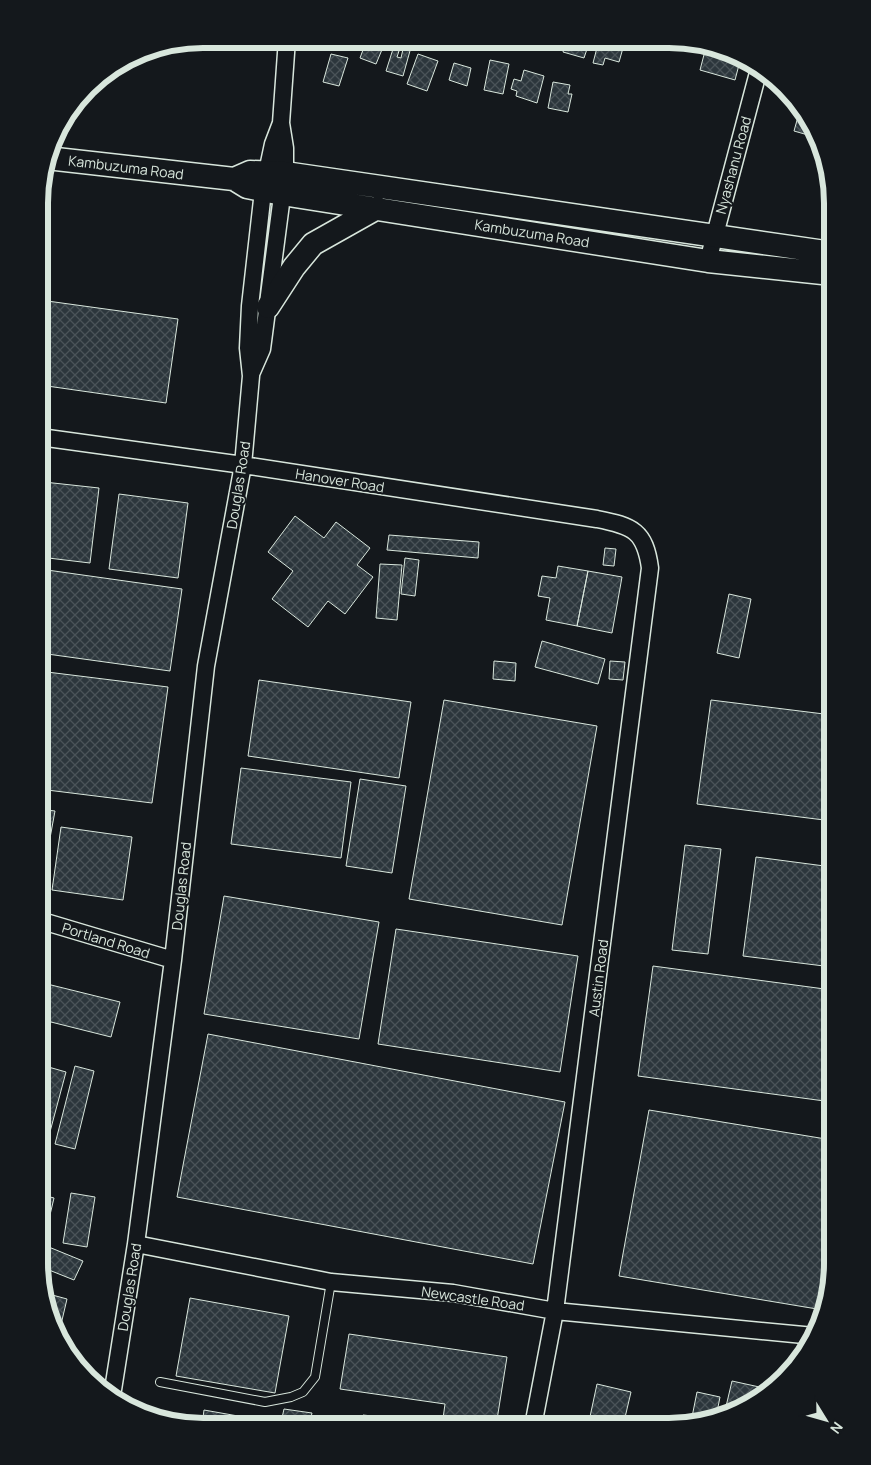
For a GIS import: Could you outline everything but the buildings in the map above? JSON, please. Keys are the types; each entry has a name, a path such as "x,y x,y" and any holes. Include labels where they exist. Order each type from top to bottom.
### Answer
{"main road":[{"name":"Kambuzuma Road","path":"54,159 234,179 247,187 274,182 824,252"},
{"name":"Kambuzuma Road","path":"274,182 377,208 708,260 824,273"},
{"path":"268,307 294,266 313,244 377,208"}],"street":[{"name":"Douglas Road","path":"113,1389 136,1244 173,960 206,666 243,465 251,376 248,348 250,314 274,182 281,123 286,48"},
{"name":"Nyashanu Road","path":"708,260 756,75"},
{"name":"Douglas Road","path":"251,376 262,349 268,307 274,182"},
{"name":"Hanover Road","path":"48,438 243,465 597,519 620,523 637,533"},
{"name":"Austin Road","path":"535,1418 555,1311 650,568 647,547 637,533"},
{"name":"Portland Road","path":"48,923 173,960"},
{"name":"Newcastle Road","path":"136,1244 332,1282 453,1294 555,1311 805,1335"}],"lane":[{"path":"160,1382 265,1402 291,1398 303,1392 315,1377 332,1282"}]}
